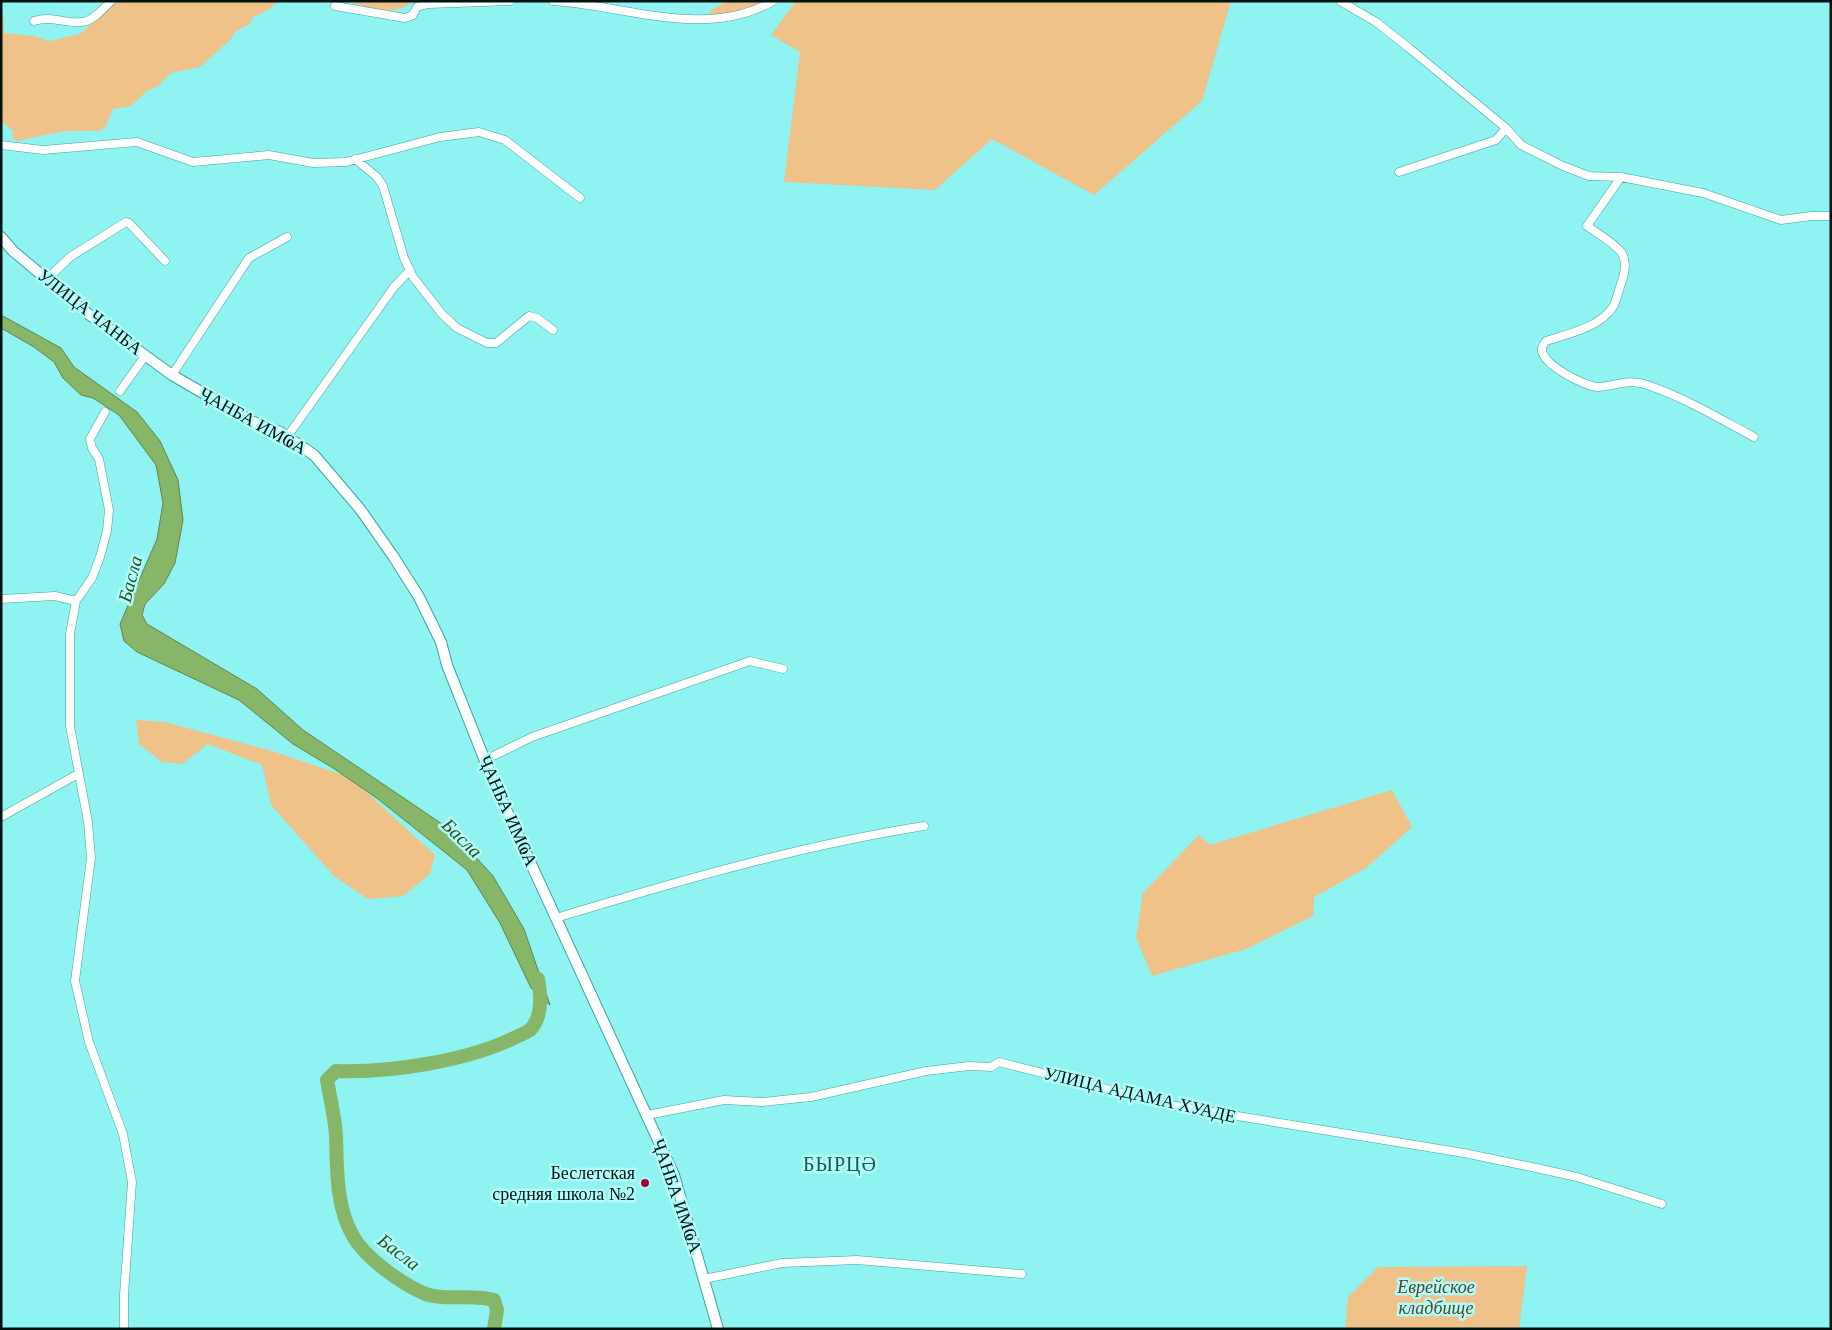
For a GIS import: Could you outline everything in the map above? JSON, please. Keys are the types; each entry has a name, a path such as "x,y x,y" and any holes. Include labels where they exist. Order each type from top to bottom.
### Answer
{"street":[{"path":"34,20 51,18 81,22 90,19 111,1"},
{"path":"335,6 405,18 413,15 417,7 428,4 510,1"},
{"path":"553,1 677,18 717,20 758,10 773,1"},
{"path":"1340,1 1376,22 1506,128 1521,145 1562,166 1589,176 1621,177 1702,193 1781,220 1811,216 1831,216"},
{"path":"1399,172 1496,140 1506,128"},
{"path":"1,145 43,150 137,142 193,162 269,155 313,163 355,159 440,137 479,132 505,140 580,198"},
{"path":"355,159 377,177 383,186 404,258 410,270 442,314 457,328 487,343 496,343 529,316 537,318 553,330"},
{"path":"1621,177 1587,226 1621,252 1624,260 1625,270 1615,302 1612,309 1588,327 1569,335 1546,341 1542,347 1546,360 1568,376 1597,387 1627,382 1642,383 1678,398 1754,437"},
{"path":"47,279 70,257 126,222 165,261"},
{"name":"УЛИЦА ЧАНБА","path":"1,237 12,251 87,313 183,382"},
{"path":"172,375 249,258 287,237"},
{"path":"287,437 394,287 410,270"},
{"path":"120,391 146,356"},
{"name":"ҶАНБА ИМҨА","path":"183,382 251,421 287,437 314,454 366,517 419,597 441,642 447,665 485,760 674,1175 718,1329"},
{"path":"104,412 90,439 92,448 100,458 105,484 108,510 107,531 100,558 92,578 76,601 70,634 68,675 70,726 88,822 91,858 75,981 89,1042 123,1134 132,1182 124,1295 124,1329"},
{"path":"1,599 55,596 76,601"},
{"path":"485,760 532,737 750,661 783,668"},
{"path":"1,816 78,774"},
{"path":"556,918 751,860 870,834 924,826"},
{"name":"УЛИЦА АДАМА ХУАДЕ","path":"647,1115 724,1100 762,1102 811,1097 926,1071 969,1066 991,1067 999,1062 1170,1105 1464,1153 1535,1168 1577,1177 1662,1204"},
{"path":"704,1278 782,1263 857,1260 1022,1274"}],"green space":[{"path":"116,1 280,1 263,13 252,17 251,23 235,32 231,39 200,67 171,73 157,87 148,90 131,106 113,109 105,128 98,131 64,131 17,141 12,137 13,131 1,121 1,16 4,19 4,33 34,36 49,41 80,34"},
{"path":"345,1 413,1 397,9 380,10"},
{"path":"727,1 770,1 755,9 716,17 710,15 711,10"},
{"path":"796,1 1231,1 1202,101 1094,195 992,139 935,190 784,182 800,52 771,35"},
{"path":"136,720 165,722 272,751 351,778 435,855 430,874 403,896 368,899 334,876 271,805 262,765 208,744 182,764 162,762 139,744"},
{"path":"1392,790 1412,827 1366,868 1314,897 1313,916 1246,949 1152,976 1136,937 1143,893 1199,835 1210,845"},
{"name":"Еврейское кладбище","path":"1527,1266 1519,1329 1345,1329 1348,1297 1378,1267"}],"shaded area":[{"path":"1,315 61,348 74,367 137,412 160,441 178,480 183,520 175,563 164,584 145,604 142,615 147,624 257,689 303,730 451,830 493,876 524,929 550,1005 531,988 500,923 467,870 378,799 333,768 293,744 239,700 137,652 124,641 120,624 157,539 163,503 156,465 119,415 93,398 81,395 63,378 54,362 34,347 1,328"}],"waterway":[{"name":"Басла","path":"494,1329 497,1310 494,1300 476,1297 440,1297 423,1293 384,1269 366,1253 353,1236 347,1225 340,1200 334,1115 327,1080 336,1071 380,1070 452,1059 475,1053 525,1033 534,1025 539,1012 540,992 538,979"}],"place":[{"name":"Беслетская средняя школа №2","path":"645,1183"}],"district":[{"name":"БЫРЦӘ","path":"840,1164"}]}
